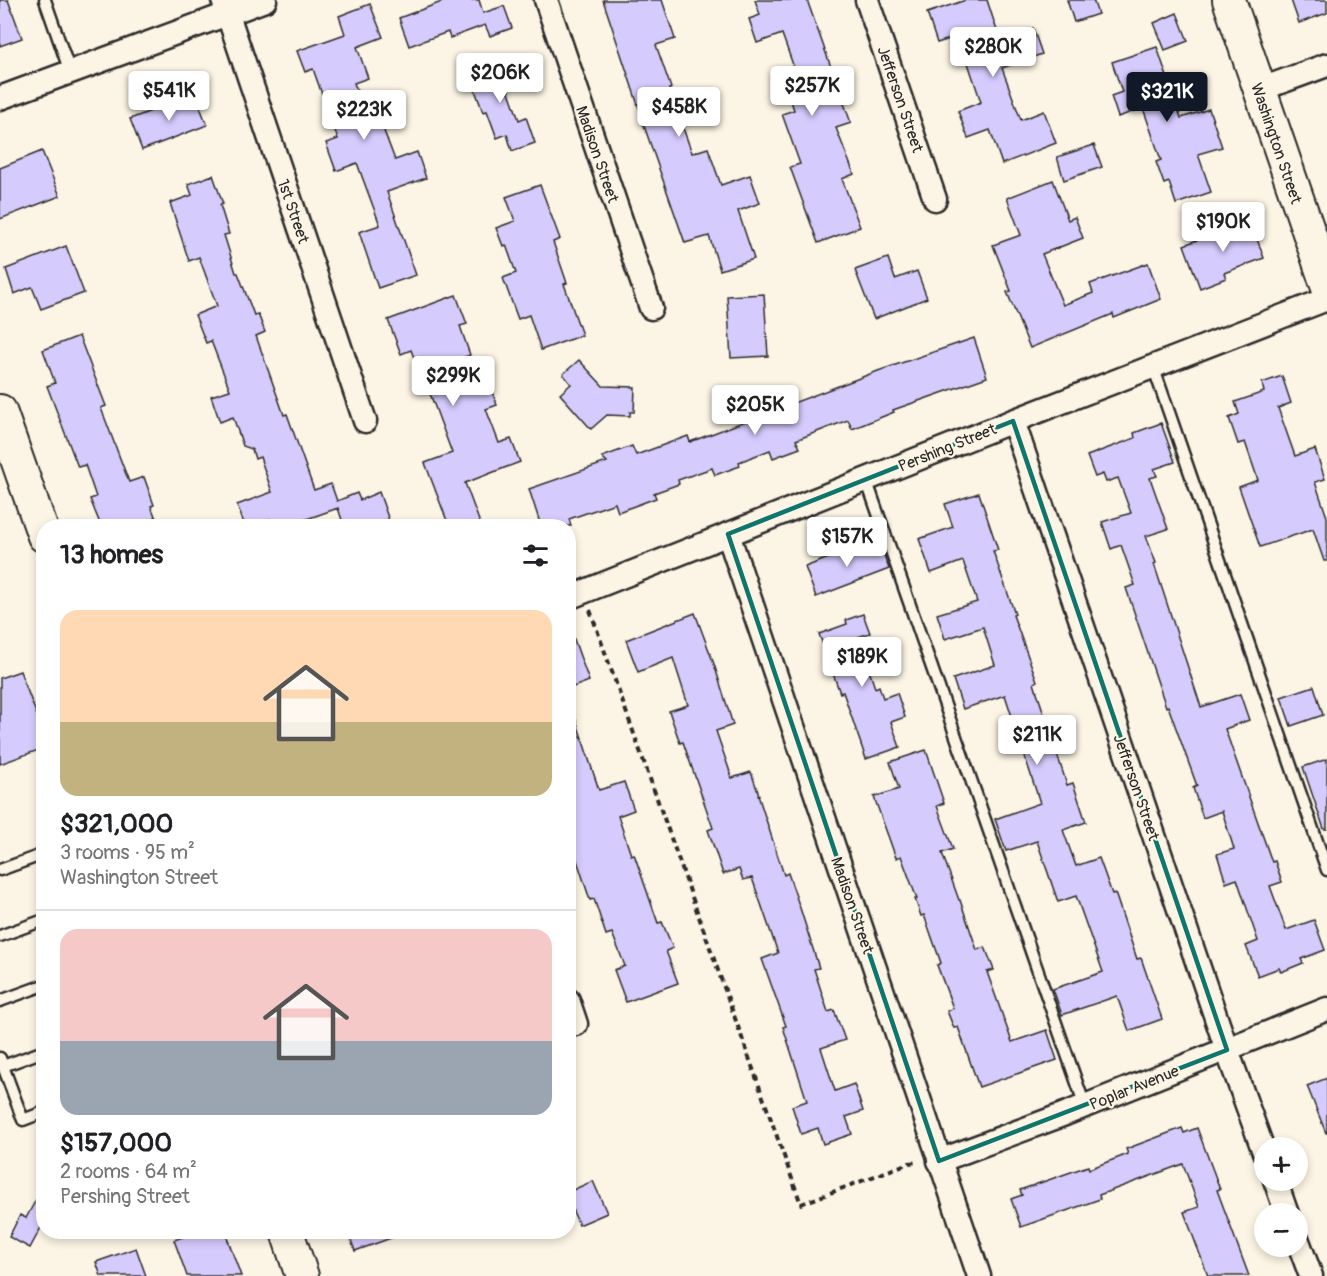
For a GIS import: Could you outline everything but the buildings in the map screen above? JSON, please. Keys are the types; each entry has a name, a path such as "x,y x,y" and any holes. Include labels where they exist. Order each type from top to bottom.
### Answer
{"street":[{"path":"0,98 70,72 225,7 265,0"},
{"name":"Madison Street","path":"546,0 651,308"},
{"name":"Jefferson Street","path":"867,0 935,199"},
{"name":"Washington Street","path":"1229,0 1327,285"},
{"name":"1st Street","path":"225,7 365,422"},
{"path":"1259,90 1327,65"},
{"name":"Pershing Street","path":"576,596 866,479 1327,299"},
{"path":"0,411 38,519"},
{"name":"Jefferson Street","path":"1013,421 1259,1137"},
{"name":"Madison Street","path":"728,534 979,1276"},
{"name":"Poplar Avenue","path":"939,1161 1327,1010"},
{"path":"289,1239 302,1276"},
{"path":"1304,1257 1311,1276"}],"lane":[{"path":"45,0 70,72"},
{"path":"1153,366 1327,870"},
{"path":"866,479 1085,1106"},
{"path":"0,870 36,857"},
{"path":"0,936 36,923"},
{"path":"0,1001 36,988"},
{"path":"36,1053 2,1062 23,1120 36,1115"}],"path":[{"path":"576,596 801,1204 909,1163 939,1161"}],"highlighted area":[{"path":"1013,421 1227,1050 939,1161 728,534"}]}
